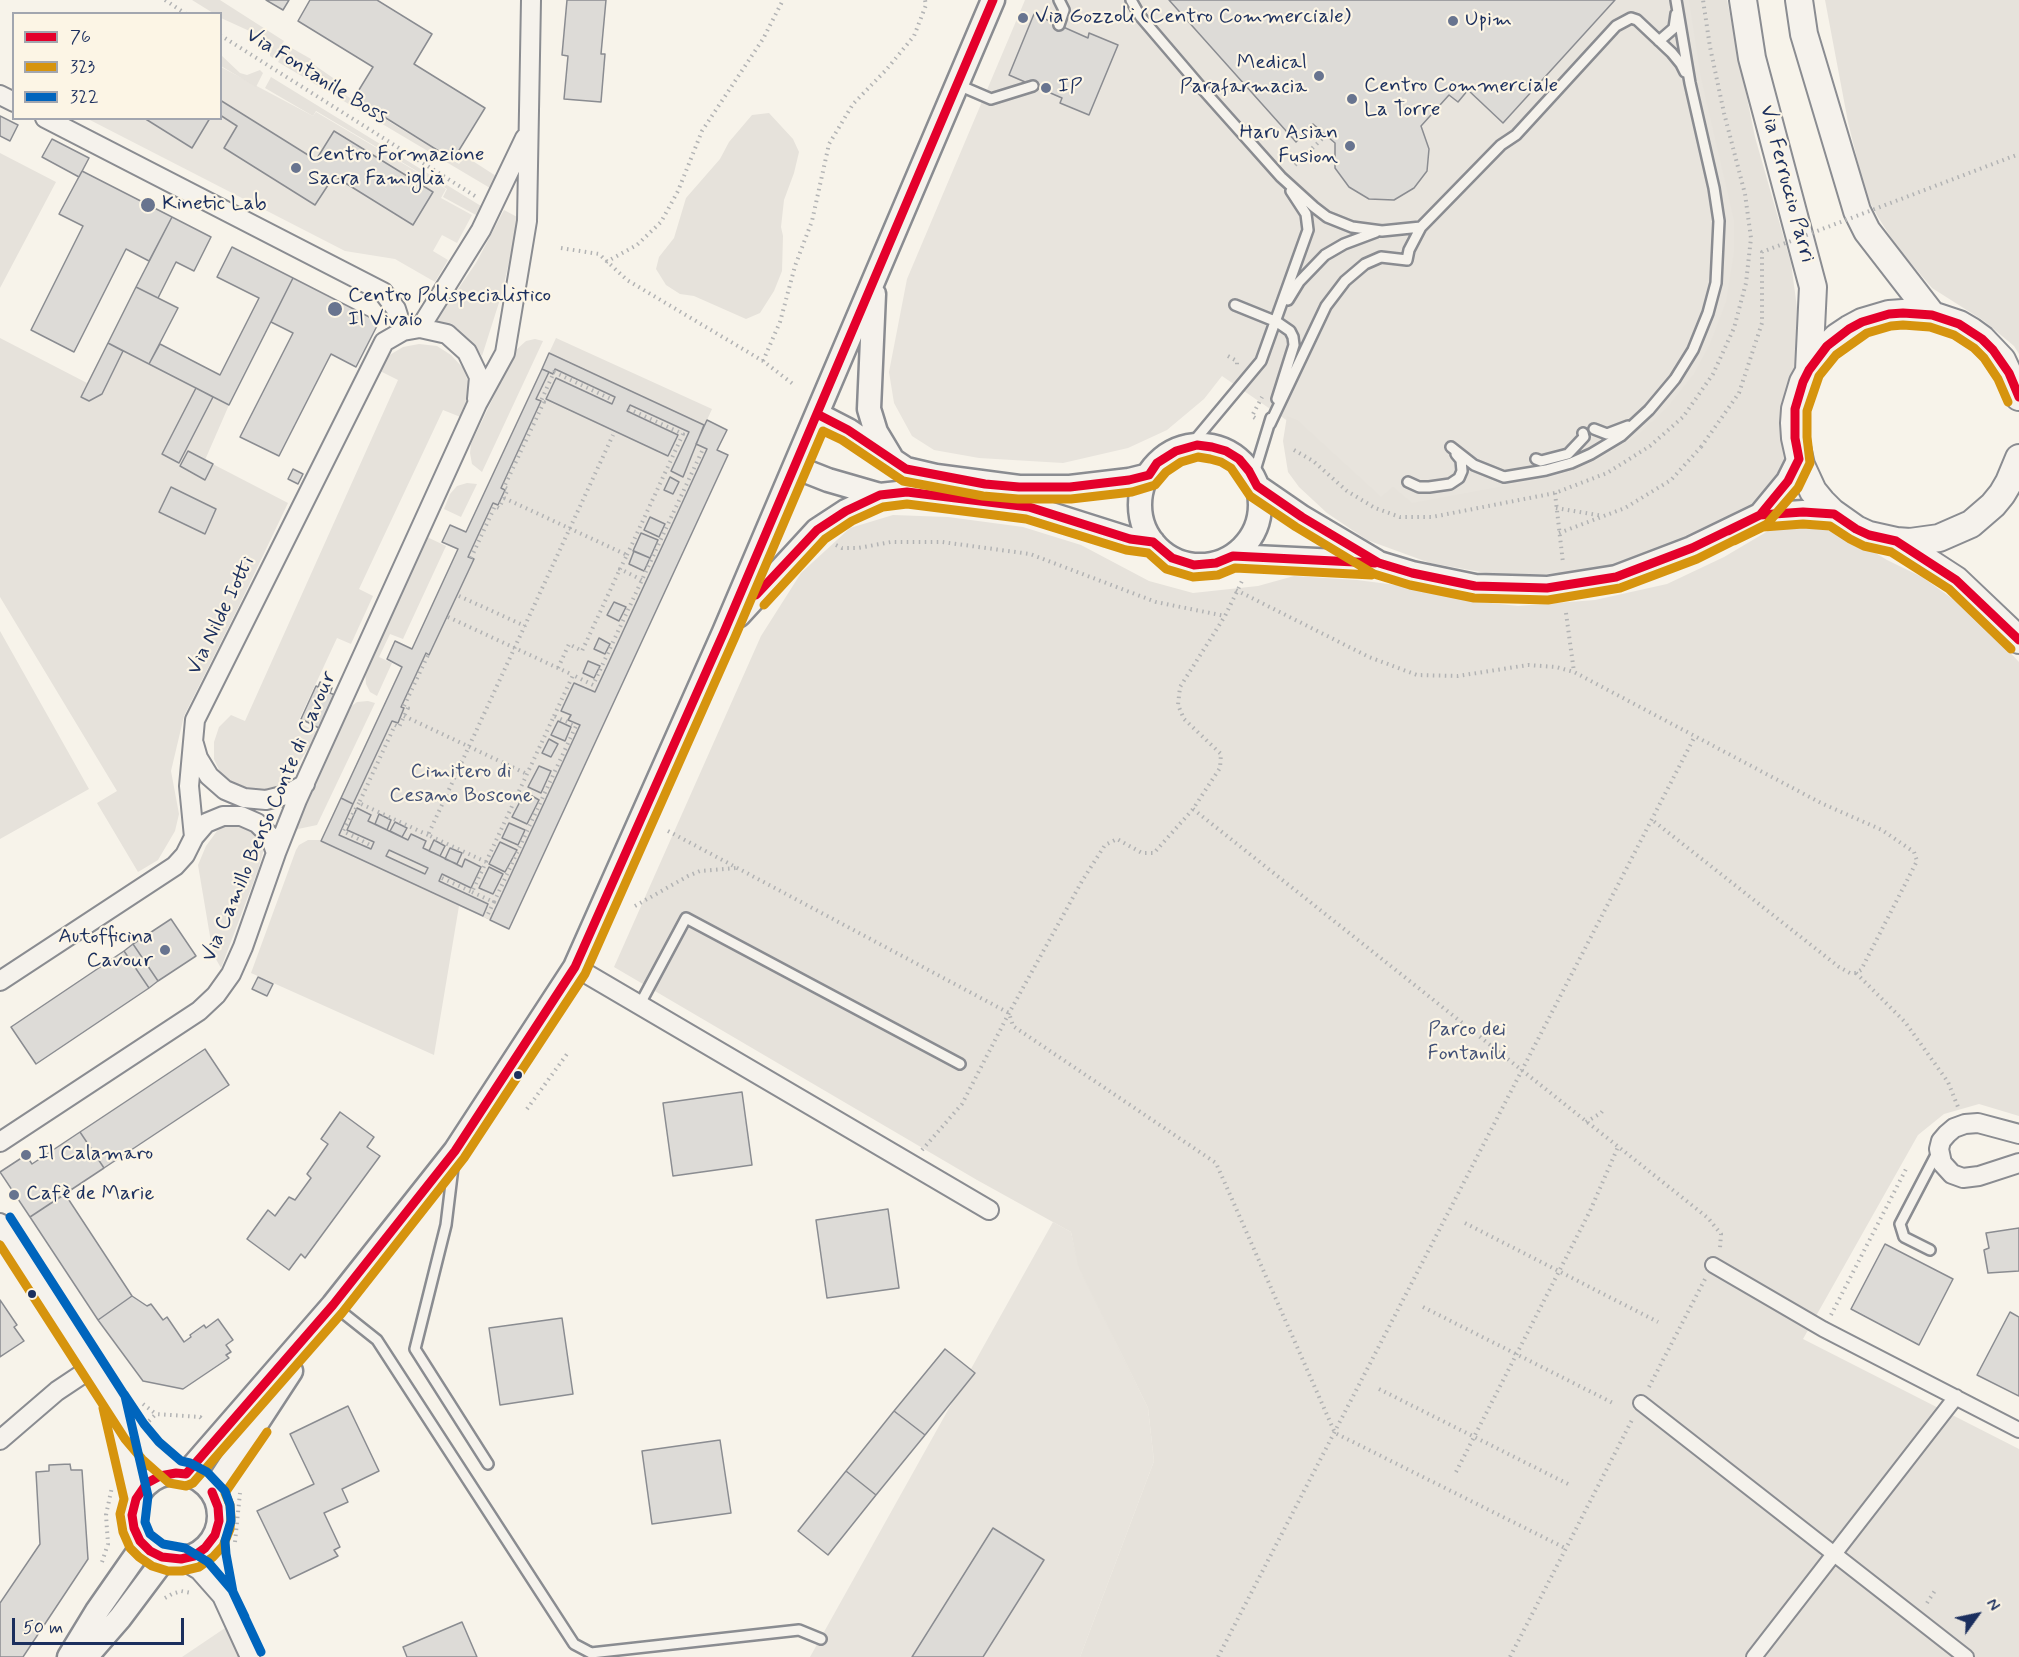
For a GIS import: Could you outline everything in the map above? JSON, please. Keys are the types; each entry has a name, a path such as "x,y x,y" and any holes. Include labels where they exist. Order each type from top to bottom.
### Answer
{"main road":[{"name":"Via Ferruccio Parri","path":"1743,0 1752,58 1813,287 1809,370"},
{"path":"1799,0 1803,34 1857,211 1866,231 1932,315"},
{"name":"Via Ferruccio Parri","path":"2018,467 1993,505 1968,526 1939,538 1910,542 1869,535 1834,514 1814,491 1799,459 1795,438 1795,409 1809,370 1827,346 1862,322 1903,312 1932,315 1959,324 1982,339 2002,360 2019,397"},
{"name":"Via Ferruccio Parri","path":"1896,541 1956,580 2019,640"}],"street":[{"name":"Via Camillo Benso Conte di Cavour","path":"0,1142 199,1011 216,995 231,974 304,784 477,404 505,353 527,227 531,0"},
{"path":"222,1596 198,1570 153,1553 143,1545 133,1524 136,1499 142,1488 153,1479 165,1474 181,1474 333,1305 455,1151 575,967 724,632 993,0"},
{"path":"49,120 383,292 412,329 447,334 467,352 479,377 477,404"},
{"path":"412,329 481,230 529,131"},
{"path":"876,276 869,409 876,432 896,463"},
{"name":"Via Nilde Iotti","path":"194,837 189,786 195,720 384,342 412,329"},
{"path":"817,414 848,430 906,469 936,476 1019,487 1070,488 1149,475"},
{"path":"1255,481 1260,506 1256,527 1244,546 1223,561 1209,565 1186,564 1166,555 1147,532 1141,511 1143,489 1149,475 1163,458 1190,446 1205,446 1226,452 1239,459 1255,481 1302,517 1379,563 1412,573 1475,586 1547,588 1616,577 1692,548 1760,515 1803,512 1834,514"},
{"path":"1760,515 1788,481 1799,459"},
{"path":"795,467 828,480 880,495"},
{"path":"724,632 817,530 846,511 880,495 907,492 1029,507 1130,539 1153,542"},
{"path":"1233,556 1379,563"},
{"path":"193,737 198,758 209,776 225,790 244,798 266,800 286,795 304,784"},
{"path":"0,981 175,866 206,823 223,816 241,816 257,823 270,836 276,853"},
{"path":"575,967 989,1210"},
{"path":"2019,1134 1978,1123 1965,1124 1954,1128 1947,1134 1939,1149 1942,1163 1952,1174 1963,1178 1979,1176 2019,1163"},
{"path":"0,1222 134,1431 150,1450 181,1474 200,1481 212,1492 218,1506 219,1521 213,1539 222,1596 250,1657"},
{"path":"1713,1265 1823,1329 2019,1430"},
{"path":"212,1492 333,1305"},
{"path":"0,1440 57,1391 93,1367"},
{"path":"1754,1657 1956,1398"},
{"path":"114,1401 136,1499"},
{"path":"1641,1402 1966,1657"},
{"path":"86,1657 173,1559 198,1553 213,1539"},
{"path":"69,1657 97,1611 143,1545"}],"lane":[{"path":"1059,0 1064,10 1059,25"},
{"path":"1131,0 1133,6 1153,31 1281,177 1306,214 1308,230 1277,322 1261,361 1190,446"},
{"path":"1659,41 1674,28 1676,5"},
{"path":"1408,482 1419,487 1429,487 1450,483 1459,478 1462,471 1461,460 1451,447 1474,465 1504,477 1546,470 1581,459 1609,445 1649,410 1675,379 1693,351 1708,313 1716,283 1719,221 1676,5"},
{"path":"1269,424 1326,306 1345,281 1365,264 1381,257 1407,260 1409,250 1421,227 1437,213 1501,144 1516,135 1616,26 1631,18 1637,20 1681,64 1690,83"},
{"path":"956,84 991,99 1033,86"},
{"path":"1281,177 1327,217 1352,227 1382,231"},
{"path":"1277,322 1299,282 1325,255 1365,236 1382,231 1421,227"},
{"path":"1235,305 1277,322 1290,332 1294,345 1269,424 1255,481"},
{"path":"1594,429 1607,434 1633,424"},
{"path":"1536,459 1541,461 1568,454 1584,437 1583,433"},
{"path":"640,1004 686,918 960,1065"},
{"path":"1930,1250 1904,1237 1900,1224 1939,1149"},
{"path":"455,1151 446,1225 415,1349 488,1464"},
{"path":"333,1305 377,1340 574,1644 591,1653 800,1630 821,1639"}],"path":[{"path":"165,0 183,12"},
{"path":"606,262 637,245 661,222 678,191 702,131 763,39 783,0"},
{"path":"764,361 780,322 795,266 812,221 829,144 853,104 886,70 914,36 926,5 925,0"},
{"path":"1294,450 1313,461 1347,491 1375,508 1400,517 1432,517 1555,493 1607,472 1650,446 1683,417 1713,375 1734,328 1746,283 1751,238 1745,194 1710,47 1703,0"},
{"name":"Via Fontanile Boss","path":"222,36 476,196"},
{"path":"1295,165 1326,135"},
{"path":"1559,533 1625,508 1671,480 1701,447 1739,393 1762,323 1762,252 2019,154"},
{"path":"561,248 599,254 627,280 764,361 793,384"},
{"path":"471,558 495,506 499,508 504,498 508,489 504,487 544,402 541,401 554,372 614,400"},
{"path":"558,668 569,644 582,651 683,434 629,409"},
{"path":"428,835 613,435"},
{"path":"448,617 593,685 703,449"},
{"path":"1555,493 1563,570"},
{"path":"504,498 627,555"},
{"path":"1556,508 1603,516"},
{"path":"828,540 842,548 858,548 891,542 942,542 1029,554 1156,602 1225,616"},
{"path":"620,569 642,580"},
{"path":"909,1164 962,1104 1009,1013 1105,844 1117,838 1142,854 1154,853 1193,809 1220,768 1221,754 1184,719 1178,705 1180,687 1225,616 1242,581"},
{"path":"1236,590 1369,657 1417,675 1458,676 1528,665 1574,672 1821,803 1882,830 1914,852 1917,861 1861,970 1850,973 1651,819"},
{"path":"459,596 525,627"},
{"path":"1566,613 1574,672"},
{"path":"372,846 343,831 359,803 395,725 399,726 408,708 404,706 428,655"},
{"path":"472,892 573,675"},
{"path":"404,716 527,774"},
{"path":"486,918 576,726 554,716"},
{"path":"1218,1657 1695,736"},
{"path":"359,803 486,862"},
{"path":"1193,809 1708,1218 1722,1234 1719,1251 1713,1265 1510,1657"},
{"path":"668,831 1009,1013 1013,1026 1216,1163 1335,1433 1565,1548"},
{"path":"635,906 700,871 737,868"},
{"path":"442,878 494,902"},
{"path":"1856,973 1905,1022 1948,1082 1965,1124"},
{"path":"527,1109 567,1054"},
{"path":"1586,1122 1605,1108"},
{"path":"1456,1472 1590,1211 1618,1147"},
{"path":"1823,1329 1906,1169"},
{"path":"1465,1223 1658,1322"},
{"path":"1423,1307 1615,1404"},
{"path":"1379,1389 1572,1486"},
{"path":"142,1427 156,1414 200,1417 208,1424"},
{"path":"102,1564 108,1544 106,1515 112,1484"},
{"path":"235,1550 237,1508 243,1485"},
{"path":"164,1599 181,1591 195,1596"}],"shaded area":[{"path":"1025,0 1694,0 1738,231 1733,289 1718,343 1685,394 1649,431 1611,457 1562,478 1417,507 1381,500 1298,428 1222,376 1204,399 1167,430 1128,448 1063,463 979,458 934,450 912,436 894,403 889,372 907,279"},
{"name":"Centro Formazione Sacra Famiglia","path":"222,68 313,116 316,112 446,189 441,198 472,215 457,243 442,235 433,251 448,260 435,282 395,259 345,251 90,120 222,120"},
{"path":"1053,1222 1071,1232 1079,1266 1148,1408 1154,1461 1080,1657 810,1657"},
{"path":"225,1628 240,1657 182,1657"}],"green space":[{"path":"192,0 220,0 284,41 273,58 270,56 267,39 222,18 222,12 211,12"},
{"path":"1689,0 1727,0 1755,137 1791,263 1798,315 1796,363 1791,412 1791,453 1781,478 1762,501 1714,529 1656,555 1585,572 1503,576 1430,563 1367,540 1327,513 1299,487 1288,472 1283,441 1287,416 1297,420 1381,497 1393,487 1412,503 1558,476 1598,460 1638,435 1667,408 1694,374 1710,344 1726,302 1734,252 1734,220 1701,78"},
{"path":"1825,0 2019,0 2019,354 2014,346 1984,321 1932,288 1897,247 1878,217 1866,195 1848,122"},
{"path":"288,46 311,59 310,62 336,80 332,87 459,164 465,156 496,176 490,188 278,62"},
{"path":"222,56 240,73 247,75 260,70 263,73 256,87 222,67"},
{"path":"271,77 481,206 476,215 443,197 447,189 316,111 313,116 265,88"},
{"path":"769,113 793,139 799,152 784,200 781,227 782,271 774,291 760,313 746,319 694,296 680,294 666,285 656,269 659,257 674,238 686,198 720,159 729,142 752,115"},
{"path":"0,153 56,182 0,288"},
{"path":"504,210 519,218 502,293 482,356 457,328 436,321 476,263"},
{"path":"0,338 87,383 108,343 229,405 205,460 288,503 184,716 171,771 179,814 175,831 158,860 138,872 97,803 117,791 0,597"},
{"name":"Cimitero di Cesano Boscone","path":"556,338 712,409 707,420 727,430 718,450 728,455 509,929 459,906 434,1055 251,973 296,850 299,845 308,840 321,840 401,667 387,659 395,641 412,649 458,550 442,542 450,525 466,532"},
{"path":"535,339 543,341 482,472 472,464 471,444 516,350 526,341"},
{"path":"419,344 437,346 451,355 463,368 469,384 469,401 463,418 443,410 359,589 373,596 351,644 337,638 298,722 317,732 311,744 291,775 279,786 264,792 247,792 232,786 221,774 214,759 214,742 219,727 231,715 245,721 398,380 378,370 388,356 403,347"},
{"path":"467,483 477,484 461,517 444,509 450,494 457,486"},
{"name":"Parco dei Fontanili","path":"893,515 948,517 1023,527 1081,545 1149,581 1193,593 1258,586 1294,576 1404,586 1463,600 1518,606 1595,600 1667,584 1724,557 1773,528 1807,518 1834,527 1887,560 1922,577 1974,614 2019,662 2019,1116 1979,1104 1944,1114 1918,1135 1803,1339 2019,1449 2019,1657 1080,1657 1154,1461 1148,1408 1078,1266 1071,1232 977,1180 614,967 761,636 801,573 850,528"},
{"path":"427,537 446,546 403,639 390,634 379,657 392,663 377,696 370,692 366,684 365,672"},
{"path":"0,631 89,789 0,839"},
{"path":"357,702 375,703 317,825 298,829 290,836 349,708"},
{"path":"225,825 247,826 257,835 264,849 221,968 213,954 198,865 206,846 217,831"}],"building":[{"path":"266,0 289,0 283,10"},
{"path":"310,0 377,0 432,34 414,64 485,108 453,160 354,98 373,67 298,21"},
{"path":"567,0 606,0 601,54 605,54 601,102 564,99 568,56 562,55"},
{"name":"Centro Commerciale La Torre","path":"1169,0 1615,0 1503,123 1468,90 1458,102 1449,95 1421,126 1429,149 1427,171 1414,188 1394,200 1369,199 1349,187 1335,168 1335,143 1313,124 1296,142"},
{"path":"1034,14 1088,38 1089,33 1118,45 1089,115 1060,103 1062,98 1009,75"},
{"path":"222,101 316,160 334,131 433,192 413,225 334,176 315,205 224,148 237,126 222,116"},
{"path":"0,116 18,125 10,141 0,136"},
{"path":"147,120 209,120 192,148"},
{"path":"52,139 89,158 79,177 42,157"},
{"path":"82,171 172,217 149,261 126,249 74,352 31,330 83,226 59,214"},
{"path":"172,217 211,237 194,271 176,262 158,298 136,287"},
{"path":"232,247 293,278 229,405 149,364 160,344 220,375 259,298 217,277"},
{"path":"293,278 379,322 356,367 331,354 279,456 240,437 293,333 271,322"},
{"path":"136,287 178,308 149,364 108,343"},
{"path":"108,343 123,351 102,394 89,401 81,397"},
{"path":"549,353 704,425 683,477 671,471 689,432 630,405 627,411 678,435 668,456 546,399 556,378 612,404 615,397 555,369 553,374 542,369"},
{"path":"542,369 549,372 536,399 541,401 501,488 505,490 498,505 493,503 468,557 474,559 429,655 426,653 401,707 404,708 398,723 392,721 353,804 341,798 402,667 387,659 395,641 412,649 458,549 442,542 450,525 466,532"},
{"path":"196,388 213,397 179,463 162,454"},
{"path":"707,420 727,430 717,450 728,455 509,929 490,920 580,725 568,720 571,715 561,711 574,683 595,692 707,449 696,444"},
{"path":"188,451 213,464 205,480 180,466"},
{"path":"293,469 303,474 298,484 288,479"},
{"path":"670,477 679,482 673,494 664,490"},
{"path":"171,487 216,509 205,534 159,512"},
{"path":"650,517 665,524 659,537 644,530"},
{"path":"641,533 658,540 650,558 633,551"},
{"path":"634,551 650,558 644,571 629,564"},
{"path":"614,602 626,607 619,621 607,615"},
{"path":"599,638 610,644 605,654 594,649"},
{"path":"588,661 600,666 594,678 583,673"},
{"path":"320,682 332,688 330,693 335,695 319,728 301,719"},
{"path":"558,721 571,727 565,741 551,735"},
{"path":"549,739 558,744 551,757 542,753"},
{"path":"539,766 551,771 541,793 528,787"},
{"path":"525,792 539,800 527,824 512,817"},
{"path":"341,798 353,804 339,835 371,849 374,842 347,830 357,808 371,815 368,821 408,840 411,834 426,841 423,848 462,867 465,859 481,867 471,888 442,874 439,881 488,904 483,916 321,841","holes":["389,850 428,868 425,874 386,856"]},
{"path":"379,814 391,820 387,830 375,824"},
{"path":"395,822 407,828 402,837 390,831"},
{"path":"509,823 525,830 518,845 502,838"},
{"path":"434,840 445,846 440,856 429,851"},
{"path":"500,842 517,850 505,872 489,864"},
{"path":"450,848 462,853 457,864 445,859"},
{"path":"489,867 503,874 493,894 479,888"},
{"name":"Autofficina Cavour","path":"171,919 196,956 158,981 133,944"},
{"path":"133,944 158,981 149,988 124,951"},
{"path":"124,951 149,988 36,1064 11,1027"},
{"path":"258,977 273,984 267,996 252,989"},
{"path":"205,1049 229,1085 104,1168 80,1132"},
{"path":"742,1092 752,1165 673,1176 663,1103"},
{"path":"340,1112 374,1137 367,1147 380,1156 305,1258 301,1254 289,1270 247,1239 268,1210 275,1216 289,1197 295,1200 311,1178 307,1174 328,1144 321,1139"},
{"path":"80,1132 104,1168 30,1217 0,1172 26,1155 32,1164"},
{"path":"65,1194 132,1296 98,1320 30,1217"},
{"path":"888,1209 899,1288 827,1298 816,1220"},
{"path":"2019,1228 2019,1271 1988,1273 1984,1250 1989,1248 1986,1233"},
{"path":"1885,1244 1953,1279 1919,1345 1851,1309"},
{"path":"132,1296 147,1306 151,1304 163,1320 167,1317 184,1342 204,1325 206,1328 218,1319 233,1340 226,1345 231,1352 226,1355 229,1358 183,1389 143,1381 98,1320"},
{"path":"0,1300 17,1325 14,1327 24,1341 0,1357"},
{"path":"2010,1312 2019,1317 2019,1396 1977,1375"},
{"path":"562,1318 573,1394 500,1405 489,1328"},
{"path":"945,1349 975,1373 925,1435 894,1411"},
{"path":"348,1406 379,1471 342,1489 348,1502 324,1513 340,1547 334,1550 338,1556 290,1579 257,1511 314,1484 290,1434"},
{"path":"894,1411 925,1435 876,1495 846,1471"},
{"path":"720,1440 731,1513 652,1524 642,1451"},
{"path":"70,1464 71,1470 82,1470 88,1559 23,1657 0,1657 0,1603 40,1544 36,1472 49,1471 49,1465"},
{"path":"846,1471 876,1495 828,1555 798,1531"},
{"path":"993,1528 1044,1560 983,1657 912,1657"},
{"path":"462,1622 477,1657 407,1657 403,1647"}],"transit line":[{"name":"76","path":"186,1474 333,1305 455,1151 575,967 724,632 993,0"},
{"name":"76","path":"817,414 848,430 906,469 985,484 1019,487 1070,487 1129,480 1149,475 1157,463 1176,451 1197,445 1212,447 1226,451 1239,459 1257,486 1302,517 1379,563 1412,573 1475,586 1547,588 1616,577 1692,548 1760,515 1788,481 1799,459 1795,438 1795,409 1809,370 1827,346 1862,322 1889,314 1903,313 1932,315 1959,324 1982,339 1993,350 2009,373 2019,397"},
{"name":"323","path":"0,1245 125,1439 142,1459 169,1483 186,1486 193,1483 342,1313 464,1158 585,974 735,637 823,431 842,440 903,481 983,496 1018,499 1071,499 1132,492 1155,485 1166,472 1181,462 1198,457 1210,459 1231,468 1250,496 1374,574 1410,585 1474,598 1548,600 1620,588 1697,559 1767,524 1798,488 1810,463 1807,411 1819,376 1836,355 1867,333 1903,325 1930,327 1954,335 1974,348 1984,358 1998,379 2008,402"},
{"name":"76","path":"756,595 817,530 846,511 880,495 907,492 1029,507 1130,539 1153,542 1172,558 1194,565 1216,563 1233,556 1375,563"},
{"name":"323","path":"764,605 825,539 852,521 883,507 907,504 1026,519 1126,550 1148,553 1166,569 1193,577 1218,575 1235,568 1372,575"},
{"name":"76","path":"1728,531 1760,515 1803,512 1834,514 1869,535 1896,541 1956,580 2019,640"},
{"name":"323","path":"1734,541 1763,527 1803,524 1830,526 1864,546 1891,552 1949,589 2011,649"},
{"name":"322","path":"10,1217 125,1396 148,1496 145,1522 150,1534 163,1544 185,1548 208,1562 232,1590 261,1652"},
{"name":"322","path":"124,1394 159,1442 181,1461 207,1472 225,1491 230,1505 231,1521 225,1541 226,1554 233,1592 245,1617"},
{"name":"323","path":"103,1408 124,1499 120,1514 123,1532 130,1548 139,1557 152,1566 168,1571 199,1567 223,1546 230,1529 231,1517 230,1505 225,1493 267,1432"},
{"name":"76","path":"186,1474 160,1476 147,1483 136,1499 132,1515 134,1528 140,1541 150,1551 162,1557 181,1559 194,1556 205,1548 215,1535 219,1521 218,1507 212,1492"}],"place":[{"name":"Via Gozzoli (Centro Commerciale)","path":"1023,18"},
{"name":"Upim","path":"1453,21"},
{"name":"Medical Parafarmacia","path":"1319,76"},
{"name":"IP","path":"1046,88"},
{"name":"Centro Commerciale La Torre","path":"1352,99"},
{"name":"Haru Asian Fusion","path":"1350,146"},
{"name":"Centro Formazione Sacra Famiglia","path":"296,168"},
{"name":"Kinetic Lab","path":"148,205"},
{"name":"Centro Polispecialistico Il Vivaio","path":"335,309"},
{"name":"Autofficina Cavour","path":"165,950"},
{"name":"Il Calamaro","path":"26,1155"},
{"name":"Cafè de Marie","path":"14,1195"}]}
